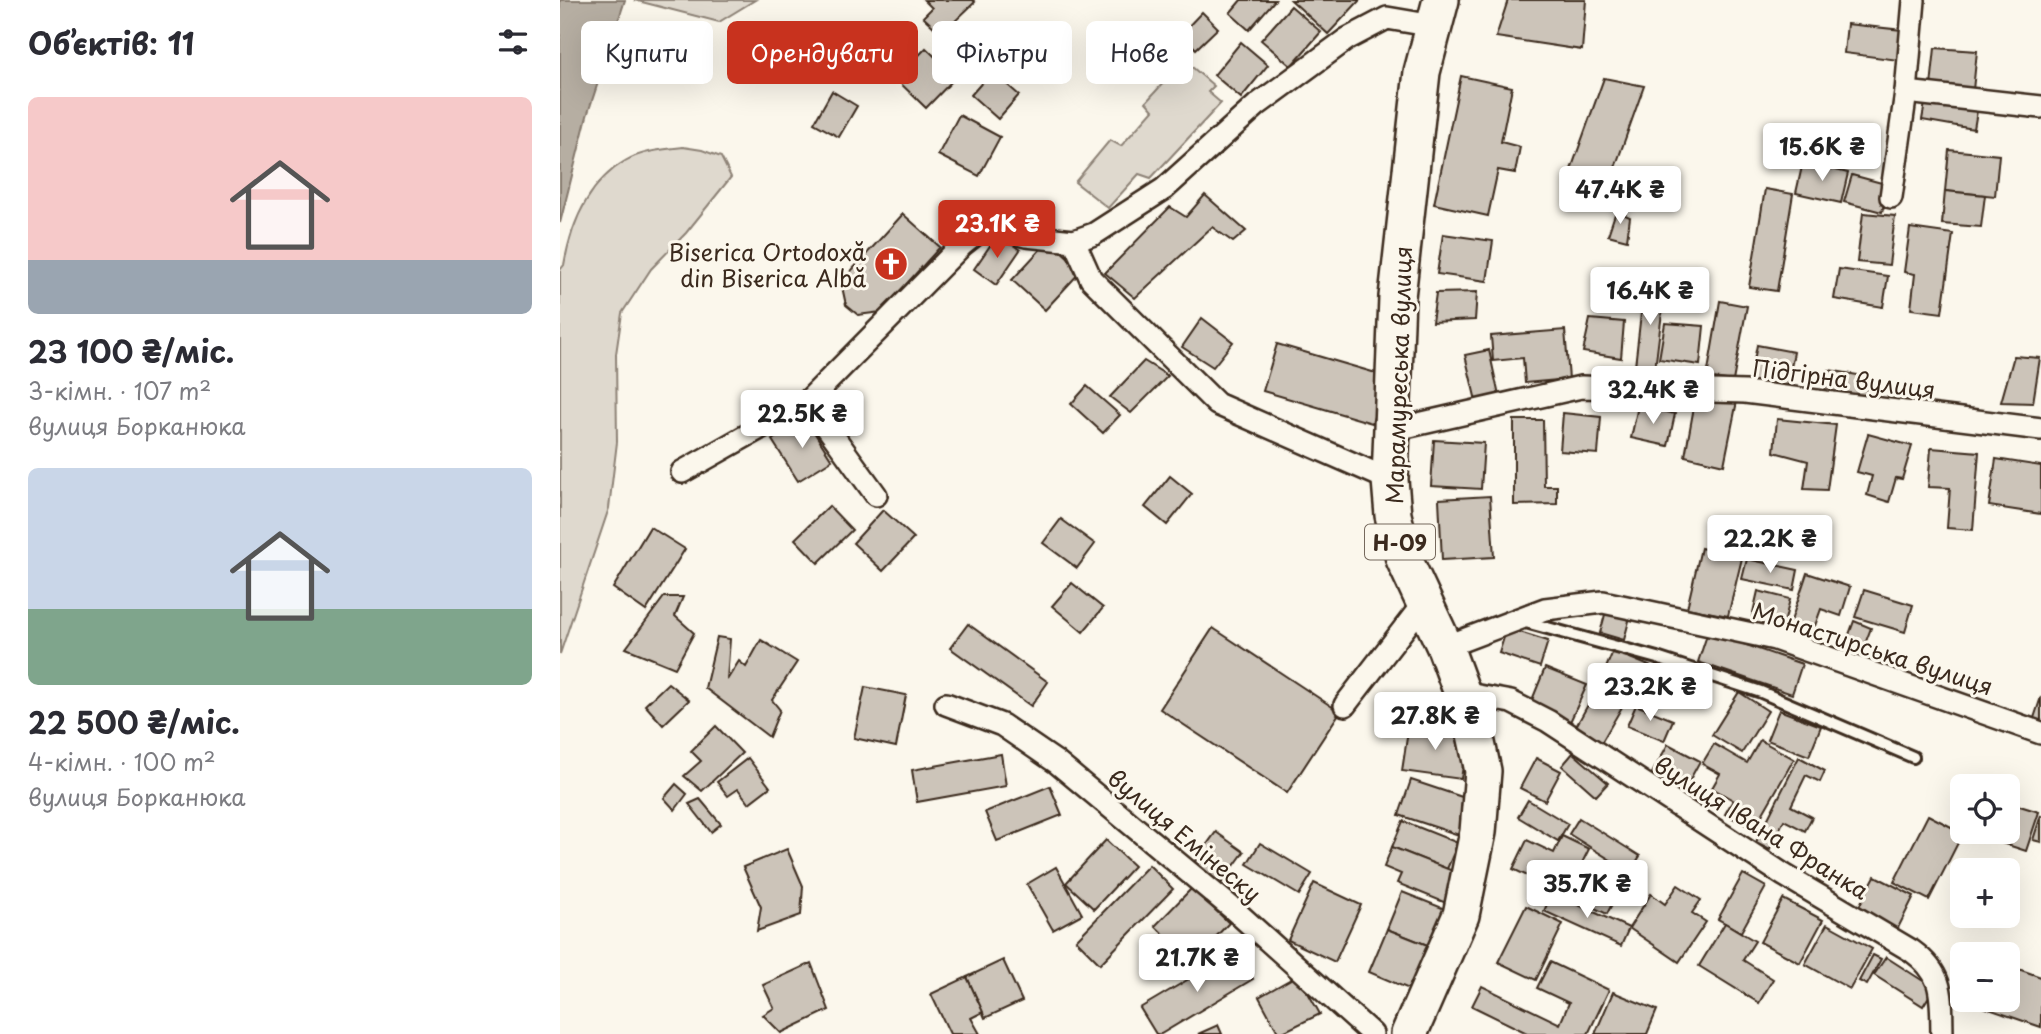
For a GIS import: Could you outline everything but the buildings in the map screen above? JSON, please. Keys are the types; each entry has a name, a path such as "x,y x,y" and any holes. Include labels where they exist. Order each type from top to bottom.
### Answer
{"main road":[{"name":"Марамуреська вулиця","path":"1409,1034 1461,915 1478,832 1483,771 1472,720 1445,647 1404,559 1393,515 1390,480 1397,297 1422,72 1438,13"}],"street":[{"path":"1891,197 1906,92 1914,0"},
{"path":"682,472 807,401 962,245 986,226 1026,236 1074,241 1094,234 1164,189 1256,105 1347,40 1387,18 1438,13"},
{"path":"1906,92 2041,107"},
{"path":"1074,241 1091,279 1217,404 1390,480"},
{"name":"Підгірна вулиця","path":"1392,430 1581,387 1745,392 2041,429"},
{"path":"807,401 876,495"},
{"name":"Монастирська вулиця","path":"1445,647 1545,609 1603,602 1775,639 2041,733"},
{"path":"1345,705 1423,604"},
{"name":"вулиця Івана Франка","path":"1462,693 1511,702 1548,721 1784,875 1912,951 1927,962 1940,984 1942,1034"},
{"name":"вулиця Емінеску","path":"946,704 1002,725 1056,762 1233,909 1372,1034"}],"lane":[{"path":"1516,620 1657,658 1761,692 1913,757"}],"shaded area":[{"path":"560,0 625,0 618,21 581,21 581,84 597,84 560,223"},
{"path":"634,0 755,0 719,22"},
{"path":"1193,68 1214,86 1208,92 1221,103 1151,178 1139,174 1108,208 1075,182 1110,140 1121,146 1153,110 1146,102 1162,84 1193,84"},
{"path":"683,147 721,157 731,177 686,233 651,269 622,313 616,354 617,442 609,508 560,654 560,270 583,206 612,170 638,155"}],"place":[{"name":"Biserica Ortodoxă din Biserica Albă","path":"891,264"}]}
